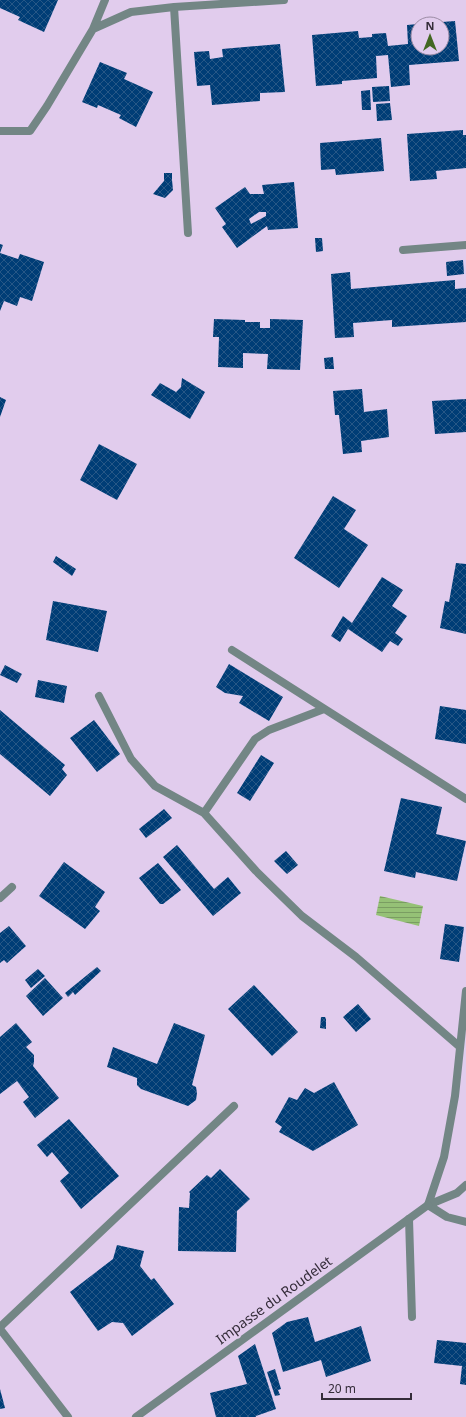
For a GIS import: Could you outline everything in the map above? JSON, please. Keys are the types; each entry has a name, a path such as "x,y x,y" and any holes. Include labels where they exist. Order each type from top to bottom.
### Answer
{"street":[{"path":"0,131 30,131 47,106 93,29 105,0"},
{"path":"93,29 131,12 174,7 284,0"},
{"path":"174,7 188,234"},
{"path":"403,250 466,245"},
{"path":"232,650 466,799"},
{"path":"99,696 131,759 155,786 204,813 256,871 302,916 356,957 460,1047"},
{"path":"204,813 255,739 269,730 324,708"},
{"path":"0,898 12,887"},
{"path":"466,990 455,1096 444,1156 428,1205 448,1217 466,1222"},
{"path":"68,1417 0,1328 234,1106"},
{"name":"Impasse du Roudelet","path":"136,1417 428,1205 457,1194 466,1185"},
{"path":"409,1219 412,1317"}],"shaded area":[{"path":"380,896 423,906 419,926 376,915"}],"building":[{"path":"0,0 58,0 44,32 18,20 20,17 0,8"},
{"path":"450,21 455,21 459,61 409,65 410,85 391,87 388,55 376,56 377,78 342,81 342,84 316,86 312,35 358,31 359,38 372,37 372,34 386,33 388,46 408,44 407,25 410,25 410,56 450,56"},
{"path":"280,44 285,92 260,93 260,101 212,105 210,85 197,86 194,52 209,51 210,59 223,57 222,49"},
{"path":"100,62 127,73 124,79 153,92 136,127 119,118 121,115 98,105 97,108 82,102"},
{"path":"389,86 390,101 373,102 372,87"},
{"path":"370,90 371,110 362,110 361,91"},
{"path":"390,103 392,120 377,121 376,104"},
{"path":"463,130 463,135 466,135 466,168 436,171 437,179 410,181 407,134"},
{"path":"381,138 384,171 336,175 335,169 321,170 320,143"},
{"path":"164,173 172,173 173,190 165,198 153,194 164,181"},
{"path":"294,182 298,228 268,230 267,226 237,248 222,227 226,224 215,208 245,187 250,194 264,194 262,185","holes":["259,212 266,212 266,216 251,224 249,219"]},
{"path":"315,238 322,238 323,251 316,252"},
{"path":"0,244 3,245 0,253"},
{"path":"0,253 18,259 20,254 44,262 32,301 20,297 17,306 4,301 0,311"},
{"path":"463,260 464,274 447,276 446,262"},
{"path":"350,272 351,289 455,280 455,289 466,288 466,322 392,327 392,320 353,323 354,337 335,338 331,274"},
{"path":"214,319 260,322 260,328 270,328 270,319 303,320 300,370 267,369 268,354 243,353 243,368 218,367 219,337 213,337"},
{"path":"333,357 334,369 325,369 324,358"},
{"path":"182,378 205,392 190,419 151,395 160,383 176,392 181,387"},
{"path":"362,389 364,412 387,409 389,437 361,441 362,452 343,454 339,415 335,415 333,391"},
{"path":"0,397 6,400 0,417"},
{"path":"466,399 466,432 435,434 432,401"},
{"path":"99,444 137,464 117,500 80,480"},
{"path":"333,496 356,510 344,529 368,545 339,588 294,558"},
{"path":"56,556 76,569 72,576 53,562"},
{"path":"456,563 466,564 466,634 440,628 445,601 449,602"},
{"path":"382,577 403,590 392,606 407,616 395,633 403,639 398,646 390,641 382,652 348,629 340,642 331,636 343,616 352,623"},
{"path":"53,601 107,611 98,652 46,640"},
{"path":"229,664 283,697 269,721 239,703 243,696 225,693 216,687"},
{"path":"5,665 22,674 17,683 0,675"},
{"path":"38,680 67,686 64,703 35,697"},
{"path":"440,706 466,710 466,744 435,739"},
{"path":"0,710 65,765 62,769 67,775 50,796 0,754"},
{"path":"94,720 120,754 97,772 70,738"},
{"path":"261,755 274,763 250,801 237,793"},
{"path":"401,798 442,807 436,834 466,841 457,881 416,872 415,878 384,871"},
{"path":"164,809 172,818 146,838 139,829"},
{"path":"177,845 214,889 228,877 241,893 213,916 163,857"},
{"path":"286,851 298,865 287,874 274,861"},
{"path":"64,862 105,892 95,907 100,911 85,929 39,896"},
{"path":"158,863 181,890 163,904 160,904 139,878"},
{"path":"445,924 464,927 459,962 440,959"},
{"path":"9,926 26,946 7,963 4,960 0,963 0,933"},
{"path":"97,967 101,971 75,995 73,992 68,997 65,993"},
{"path":"38,969 45,976 31,988 25,980"},
{"path":"45,978 63,998 43,1016 26,996"},
{"path":"254,985 298,1032 272,1056 228,1009"},
{"path":"358,1004 371,1019 356,1032 343,1017"},
{"path":"321,1017 325,1017 326,1019 326,1029 320,1028"},
{"path":"16,1023 32,1042 26,1047 34,1055 33,1066 59,1098 35,1118 23,1102 29,1097 17,1081 0,1094 0,1037"},
{"path":"174,1023 205,1035 192,1085 196,1087 196,1100 188,1106 141,1089 137,1085 137,1078 107,1067 113,1047 157,1064"},
{"path":"334,1082 358,1125 313,1151 279,1132 282,1127 275,1122 289,1097 297,1100 305,1088 314,1093"},
{"path":"69,1119 119,1176 81,1209 60,1181 69,1173 52,1152 47,1157 37,1145"},
{"path":"220,1169 250,1199 237,1211 236,1252 178,1251 179,1207 189,1208 189,1192 207,1175 211,1178"},
{"path":"117,1245 144,1251 140,1266 151,1280 154,1278 174,1304 132,1336 123,1323 112,1322 98,1331 70,1292 113,1259"},
{"path":"308,1317 315,1342 361,1326 371,1361 326,1377 321,1360 283,1372 272,1333 287,1322"},
{"path":"437,1340 466,1343 466,1385 460,1384 462,1366 434,1363"},
{"path":"255,1344 276,1409 256,1417 216,1417 210,1393 247,1384 238,1356"},
{"path":"275,1369 281,1389 278,1390 280,1395 275,1396 267,1372"},
{"path":"0,1389 5,1408 0,1409"}]}
